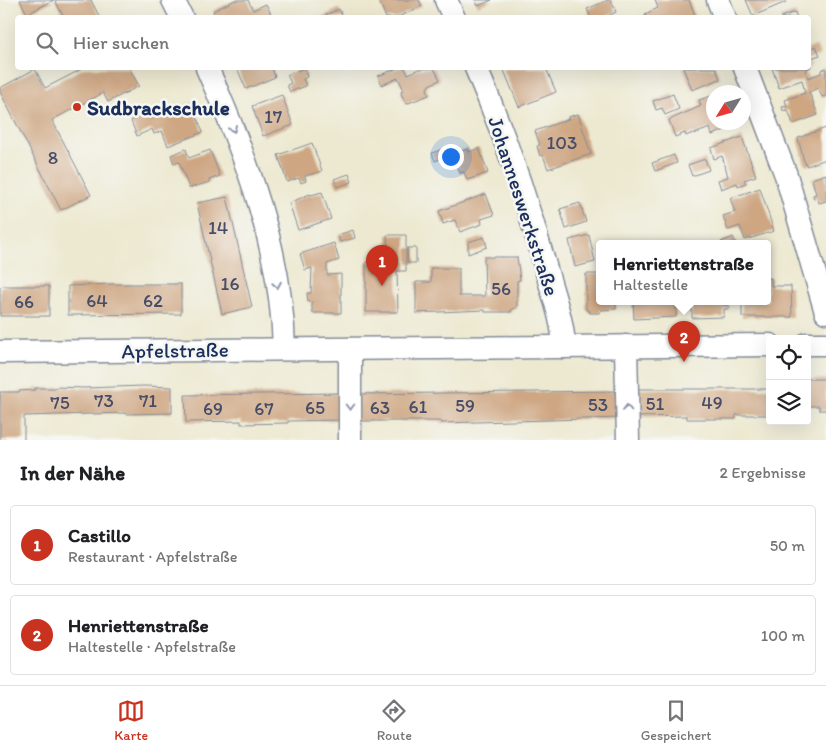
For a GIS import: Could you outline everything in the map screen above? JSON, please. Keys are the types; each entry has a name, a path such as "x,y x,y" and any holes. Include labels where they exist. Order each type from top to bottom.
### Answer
{"street":[{"path":"174,0 181,15"},
{"path":"446,0 453,15"},
{"path":"718,0 724,15"},
{"path":"208,70 238,141 265,224 282,316 284,349"},
{"name":"Johanneswerkstraße","path":"477,70 518,176 563,330 564,347"},
{"path":"746,70 786,175 826,312"},
{"path":"811,344 826,344"},
{"name":"Apfelstraße","path":"0,352 766,345"},
{"path":"626,346 628,440"},
{"path":"350,349 350,440"}],"building":[{"path":"20,0 54,0 27,14"},
{"path":"55,0 91,0 98,15 62,15"},
{"path":"235,0 248,0 253,10 266,4 272,15 215,15 213,11"},
{"path":"379,0 419,0 422,6 402,15 385,15"},
{"path":"475,0 492,0 478,6"},
{"path":"611,0 616,12 610,15 590,15 587,9"},
{"path":"655,0 689,0 695,15 645,15 658,8"},
{"path":"746,0 786,0 786,2 753,15"},
{"path":"339,9 342,15 326,15"},
{"path":"816,46 820,55 811,58 811,48"},
{"path":"826,68 826,96 822,97 818,88 809,92 818,115 793,124 788,110 783,111 782,107 787,106 785,100 805,93 802,80 779,88 773,70 805,70 808,78 821,73 821,70"},
{"path":"33,70 36,70 45,88 80,70 130,70 139,86 108,102 103,93 52,120 91,195 61,210 0,92 0,88"},
{"path":"238,70 273,70 275,77 246,89"},
{"path":"299,70 305,70 307,77 303,79 306,86 290,92 287,85 291,83 287,75"},
{"path":"393,70 406,70 408,74 417,70 435,70 440,80 429,85 427,89 429,95 406,104 401,93 403,88 398,78 382,85 378,76"},
{"path":"504,70 547,70 556,92 519,107"},
{"path":"684,70 717,70 720,79 692,90"},
{"path":"673,94 679,109 665,115 662,108 656,110 653,101"},
{"path":"282,95 293,125 263,136 252,106"},
{"path":"706,98 706,130 686,136 685,133 675,137 669,120 701,106 699,100"},
{"path":"191,103 203,132 168,146 162,131 154,134 152,129 137,136 131,121 147,112 150,119"},
{"path":"578,114 591,154 548,169 543,155 540,156 537,146 540,145 535,131"},
{"path":"826,128 826,159 807,166 798,138"},
{"path":"711,130 725,130 712,135"},
{"path":"742,137 756,176 744,180 746,183 738,186 737,183 721,189 718,180 728,177 722,156 714,159 711,148"},
{"path":"312,143 322,171 305,176 306,181 301,183 299,178 287,182 278,155"},
{"path":"446,148 449,155 435,161 432,153"},
{"path":"479,148 488,173 467,180 464,172 460,173 457,164 461,163 459,155 462,154 461,151 468,149 469,152"},
{"path":"186,149 189,158 210,150 220,176 209,180 210,182 189,188 179,162 174,164 171,155"},
{"path":"674,155 677,163 655,171 652,163"},
{"path":"705,159 709,170 692,176 688,165"},
{"path":"349,174 352,182 337,187 334,179"},
{"path":"826,174 826,201 819,203 818,198 814,199 813,195 816,194 812,179"},
{"path":"760,188 774,231 745,240 740,226 728,230 723,216 735,212 730,198"},
{"path":"322,192 331,219 298,230 289,203 310,194"},
{"path":"486,194 494,215 481,219 482,224 460,232 455,220 443,224 439,211"},
{"path":"227,197 252,307 222,314 197,203"},
{"path":"580,203 586,222 566,229 560,209"},
{"path":"353,230 355,238 340,242 338,235"},
{"path":"387,235 406,235 406,271 397,271 398,312 366,312 366,262 389,262"},
{"path":"589,235 595,262 575,267 569,240"},
{"path":"484,237 487,247 468,254 468,242"},
{"path":"334,243 339,260 327,264 327,275 341,274 341,313 312,313 312,302 308,302 307,293 311,293 312,268 305,270 300,254"},
{"path":"407,248 416,248 416,263 408,263"},
{"path":"484,257 517,257 520,280 517,281 517,307 511,310 511,312 485,312 485,310 416,313 416,282 431,282 431,268 459,268 459,296 485,296"},
{"path":"586,274 596,274 596,305 616,305 616,309 601,310 599,313 590,313 586,310"},
{"path":"181,284 181,314 68,315 68,286"},
{"path":"49,286 49,316 0,316 0,287"},
{"path":"771,286 791,286 792,317 742,317 742,305 771,305"},
{"path":"633,305 676,305 676,317 634,319"},
{"path":"688,305 729,305 729,309 724,309 724,317 692,318 692,309 688,309"},
{"path":"811,379 826,379 826,410 819,410 819,406 811,406"},
{"path":"56,387 172,387 172,413 24,416 24,440 0,440 0,392 19,392 35,390 35,388"},
{"path":"632,389 766,389 766,415 736,415 736,419 687,419 687,416 632,417"},
{"path":"619,391 620,418 441,423 441,421 357,421 356,394"},
{"path":"343,393 343,420 241,424 241,421 186,422 185,395"}],"place":[{"name":"Sudbrackschule","path":"77,107"},
{"name":"Castillo","path":"382,286"},
{"name":"Henriettenstraße","path":"684,362"}]}
